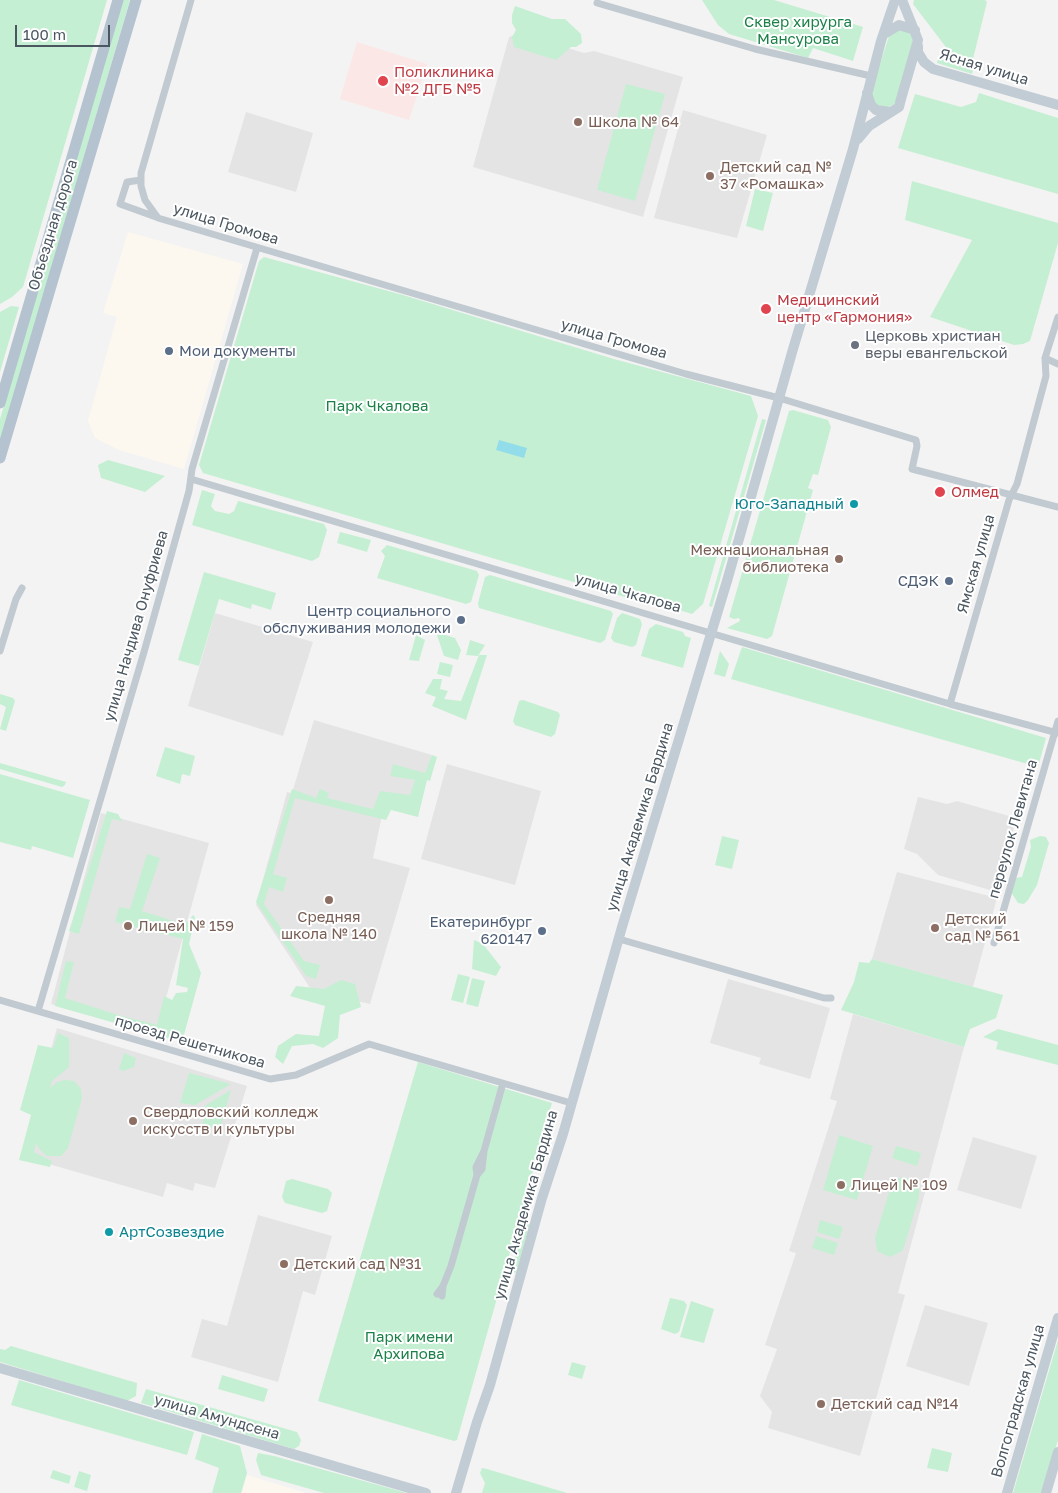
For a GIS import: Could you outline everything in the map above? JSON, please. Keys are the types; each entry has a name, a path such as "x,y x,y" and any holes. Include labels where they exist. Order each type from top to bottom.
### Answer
{"main road":[{"name":"Объездная дорога","path":"0,403 118,0"},
{"name":"Объездная дорога","path":"0,458 136,0"}],"street":[{"path":"158,218 120,204 128,182 141,180 141,173 191,0"},
{"name":"улица Академика Бардина","path":"456,1493 711,632 853,149 871,76 895,0"},
{"path":"902,0 917,35"},
{"path":"597,3 755,48 871,76"},
{"path":"883,37 886,32 899,25 917,35"},
{"name":"улица Академика Бардина","path":"853,149 864,129 899,107 917,35"},
{"name":"Ясная улица","path":"917,35 918,52 924,62 933,68 1058,105"},
{"path":"906,83 915,72 933,68"},
{"path":"867,93 871,105 876,110 890,112"},
{"name":"улица Громова","path":"141,180 143,196 158,218 695,377 779,398 916,440 917,446 912,469 1058,507"},
{"name":"улица Начдива Онуфриева","path":"38,1011 144,652 257,248"},
{"name":"Ямская улица","path":"950,704 1009,500 1013,495 1046,376 1045,358 1058,317"},
{"path":"1045,358 1058,364"},
{"name":"улица Чкалова","path":"191,479 950,704 1057,733"},
{"path":"0,651 16,599 22,588"},
{"name":"переулок Левитана","path":"994,944 1057,733 1058,721"},
{"path":"619,939 824,998 831,998"},
{"name":"проезд Решетникова","path":"0,1000 270,1080 296,1075 369,1044 571,1103"},
{"path":"439,1295 477,1175 476,1167 484,1152 503,1083"},
{"name":"Волгоградская улица","path":"1006,1493 1058,1318"},
{"name":"улица Амундсена","path":"0,1368 426,1493"},
{"path":"1046,1493 1055,1476 1058,1452"}],"shaded area":[{"name":"Школа № 64","path":"520,33 584,53 594,51 683,77 643,217 473,167 509,37"},
{"name":"Поликлиника №2 ДГБ №5","path":"357,42 427,64 409,120 340,99"},
{"name":"Детский сад № 37 «Ромашка»","path":"683,110 767,135 737,238 654,218"},
{"path":"246,112 313,133 296,192 228,172"},
{"path":"128,232 243,264 184,469 119,450 95,438 88,421 117,317 103,313"},
{"path":"215,613 313,642 283,736 188,706"},
{"name":"Средняя школа № 140","path":"314,720 432,755 417,804 389,796 381,820 373,858 410,868 370,1004 312,991 256,905 287,792 292,793"},
{"path":"447,764 541,791 515,885 421,859"},
{"path":"918,797 947,804 957,801 1016,818 997,892 938,875 917,854 904,849"},
{"name":"Лицей № 159","path":"101,813 209,843 156,1034 51,1004"},
{"name":"Детский сад № 561","path":"897,872 997,898 973,987 872,959"},
{"path":"728,979 830,1008 810,1079 759,1064 761,1058 710,1043"},
{"path":"853,1014 964,1047 898,1293 905,1295 860,1456 768,1428 772,1412 760,1396 777,1349 765,1345 796,1253 789,1251 837,1101 830,1099"},
{"name":"Свердловский колледж искусств и культуры","path":"57,1028 247,1086 215,1188 195,1183 193,1191 167,1183 163,1197 21,1156"},
{"path":"973,1137 1037,1156 1021,1209 957,1190"},
{"name":"Детский сад №31","path":"258,1215 332,1236 315,1295 303,1291 278,1382 191,1357 202,1319 227,1326"},
{"path":"925,1305 988,1323 969,1386 906,1366"},
{"path":"247,1475 306,1493 242,1493"}],"green space":[{"path":"0,0 107,0 23,287 12,297 0,304"},
{"path":"123,0 130,0 0,442 0,419"},
{"name":"Сквер хирурга Мансурова","path":"702,0 774,0 863,27 853,61 813,48 808,58 729,34 718,25"},
{"path":"914,0 985,0 987,2 972,63 955,59 913,4"},
{"path":"515,6 552,19 565,19 581,34 582,43 576,47 571,47 556,60 514,47 512,37 516,30 512,23 512,15"},
{"path":"902,27 914,37 896,103 883,110 875,104 871,92 890,33"},
{"path":"938,58 974,68 972,74 937,63"},
{"path":"626,84 665,94 635,201 597,190"},
{"path":"979,93 1058,118 1058,194 898,148 915,94 961,107 976,102"},
{"path":"912,181 1058,223 1058,243 1030,341 1014,345 930,317 972,240 905,220"},
{"path":"755,189 773,193 763,231 746,226"},
{"name":"Парк Чкалова","path":"264,257 403,295 614,359 751,396 758,416 703,604 692,614 644,599 635,600 203,473 199,465 259,261"},
{"path":"11,306 19,307 0,372 0,312"},
{"path":"793,410 828,420 831,427 818,475 813,474 808,488 813,490 772,636 767,639 727,628 740,621 739,618 729,617 789,411"},
{"path":"762,419 766,420 712,607 709,606"},
{"path":"108,460 165,476 145,492 101,478 98,465"},
{"path":"202,490 215,494 211,506 215,511 229,514 234,511 238,501 324,524 327,530 319,557 312,561 192,525"},
{"path":"340,532 371,540 367,552 337,543"},
{"path":"387,545 477,571 479,575 471,602 466,604 377,578 385,556 381,551"},
{"path":"204,572 276,593 271,610 252,604 251,609 219,599 199,666 178,660"},
{"path":"490,575 611,611 613,614 605,640 600,643 479,608 478,603 485,577"},
{"path":"622,613 640,619 642,624 636,645 632,647 614,642 611,638 617,618"},
{"path":"656,624 683,632 685,636 691,638 683,668 641,656 649,629"},
{"path":"436,632 455,638 461,650 458,660 444,656"},
{"path":"416,635 425,640 419,661 409,660"},
{"path":"470,640 485,645 478,656 466,655"},
{"path":"742,647 1046,738 1038,767 731,679"},
{"path":"720,651 729,664 725,677 714,674"},
{"path":"479,655 487,655 466,720 432,706 436,697 425,693 433,679 442,679 440,689 448,691 444,699 461,701"},
{"path":"440,662 453,665 450,677 437,674"},
{"path":"0,694 13,698 15,701 6,731 0,729 6,707 0,704"},
{"path":"523,700 558,712 560,715 555,734 551,737 515,725 513,721 519,701"},
{"path":"165,747 195,756 190,776 182,774 180,784 156,776"},
{"path":"432,755 437,757 430,781 427,780 418,817 391,810 386,820 295,798 273,874 287,878 283,892 269,887 264,904 304,961 320,965 316,979 306,976 256,902 292,789 316,798 320,789 329,793 327,798 373,809 380,791 410,795 415,780 390,776 393,764 425,773"},
{"path":"0,763 66,782 62,787 0,769"},
{"path":"0,774 90,800 73,858 32,846 31,850 0,842"},
{"path":"107,811 118,814 122,821 112,819 79,934 69,931"},
{"path":"722,836 739,840 732,869 715,865"},
{"path":"1040,836 1046,837 1049,843 1037,885 1024,904 1018,903 1011,892 1016,878 1022,877 1031,847 1030,840"},
{"path":"147,854 160,858 142,911 180,923 187,922 193,915 195,917 189,944 201,973 182,1042 55,1006 66,961 74,962 65,998 157,1025 164,996 172,1000 176,993 187,992 188,988 176,985 183,939 115,922 119,907 130,909"},
{"path":"474,940 483,944 501,967 496,976 472,969"},
{"path":"872,959 1003,995 996,1018 970,1029 964,1047 841,1010 854,982 859,962 869,963"},
{"path":"458,974 470,977 463,1003 451,1000"},
{"path":"472,978 485,981 478,1007 466,1004"},
{"path":"341,980 355,984 361,1007 340,1015 338,1038 323,1048 313,1044 292,1046 283,1064 275,1057 278,1046 296,1034 319,1036 325,1006 290,996 296,986 324,989"},
{"path":"998,1029 1058,1045 1058,1065 996,1049 998,1042 983,1037"},
{"path":"58,1033 69,1038 69,1067 52,1081 50,1088 57,1082 65,1080 74,1081 81,1089 82,1098 68,1148 61,1156 47,1156 36,1143 34,1152 52,1161 50,1167 19,1160 31,1115 20,1110 38,1045 53,1048"},
{"path":"124,1053 136,1058 134,1067 123,1071 119,1069"},
{"name":"Парк имени Архипова","path":"418,1062 552,1103 457,1440 454,1441 318,1401"},
{"path":"189,1073 231,1084 195,1105 180,1103"},
{"path":"231,1090 220,1128 202,1127 206,1105"},
{"path":"839,1135 873,1146 857,1200 823,1190"},
{"path":"896,1146 921,1153 917,1166 892,1158"},
{"path":"904,1177 915,1181 919,1188 919,1197 902,1251 890,1257 877,1251 875,1238 890,1189 899,1178"},
{"path":"292,1179 328,1189 332,1193 327,1211 322,1213 285,1203 282,1197 286,1181"},
{"path":"820,1220 843,1227 839,1239 817,1232"},
{"path":"525,1222 530,1223 516,1273 511,1271"},
{"path":"816,1236 838,1243 834,1255 812,1248"},
{"path":"670,1298 684,1301 687,1305 679,1332 675,1334 661,1329"},
{"path":"691,1301 714,1309 704,1343 680,1337"},
{"path":"1058,1340 1058,1440 1042,1493 1013,1493"},
{"path":"11,1346 137,1383 136,1396 127,1401 0,1362 0,1349 5,1350"},
{"path":"572,1362 586,1366 582,1379 568,1375"},
{"path":"222,1375 268,1389 264,1402 218,1389"},
{"path":"19,1380 194,1432 187,1455 11,1405"},
{"path":"146,1389 297,1432 301,1440 299,1446 294,1449 141,1403"},
{"path":"202,1434 240,1446 247,1473 241,1493 212,1493 219,1468 195,1459"},
{"path":"932,1448 952,1453 948,1472 927,1468"},
{"path":"258,1453 407,1493 324,1493 261,1475 256,1460"},
{"path":"482,1468 567,1493 482,1493 485,1483 480,1473"},
{"path":"53,1470 71,1476 69,1484 50,1478"},
{"path":"79,1471 91,1475 87,1491 74,1487"}],"water":[{"path":"499,440 527,448 524,458 496,450"}],"place":[{"name":"Поликлиника №2 ДГБ №5","path":"383,81"},
{"name":"Школа № 64","path":"578,122"},
{"name":"Детский сад № 37 «Ромашка»","path":"710,176"},
{"name":"Медицинский центр «Гармония»","path":"766,309"},
{"name":"Церковь христиан веры евангельской","path":"855,345"},
{"name":"Мои документы","path":"169,351"},
{"name":"Олмед","path":"940,492"},
{"name":"Юго-Западный","path":"854,504"},
{"name":"Межнациональная библиотека","path":"839,559"},
{"name":"СДЭК","path":"949,581"},
{"name":"Центр социального обслуживания молодежи","path":"461,620"},
{"name":"Средняя школа № 140","path":"329,900"},
{"name":"Лицей № 159","path":"128,926"},
{"name":"Детский сад № 561","path":"935,928"},
{"name":"Екатеринбург 620147","path":"542,931"},
{"name":"Свердловский колледж искусств и культуры","path":"133,1121"},
{"name":"Лицей № 109","path":"841,1185"},
{"name":"АртСозвездие","path":"109,1232"},
{"name":"Детский сад №31","path":"284,1264"},
{"name":"Детский сад №14","path":"821,1404"}]}
